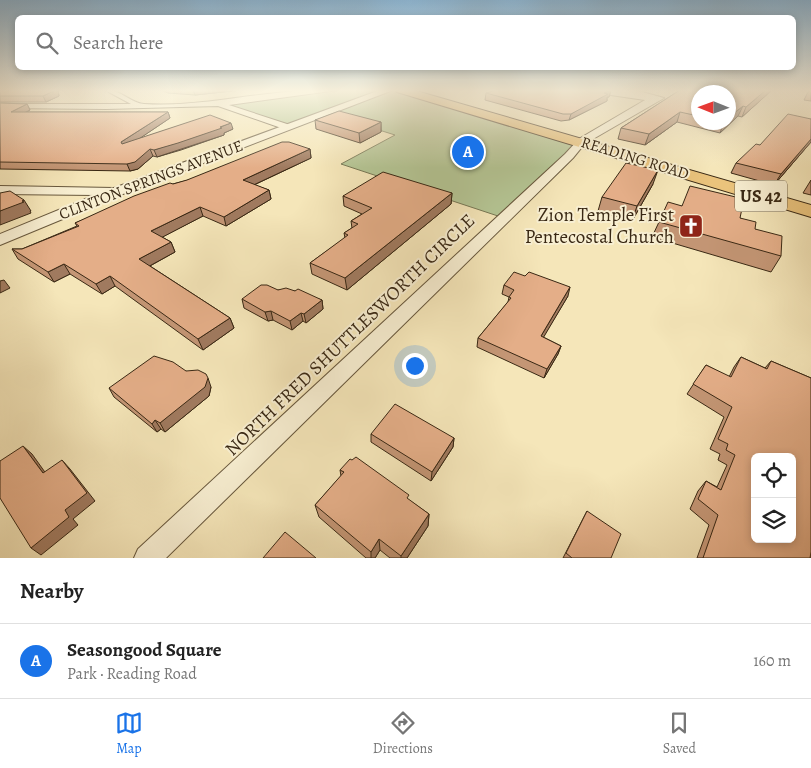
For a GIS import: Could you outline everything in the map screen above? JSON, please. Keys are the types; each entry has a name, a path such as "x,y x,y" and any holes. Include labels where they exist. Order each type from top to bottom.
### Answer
{"main road":[{"name":"READING ROAD","path":"491,116 811,211"}],"street":[{"path":"255,116 288,127"},
{"name":"CLINTON SPRINGS AVENUE","path":"0,240 118,191 318,116"},
{"path":"581,142 611,116"},
{"name":"NORTH FRED SHUTTLESWORTH CIRCLE","path":"147,558 569,156 581,142"},
{"path":"0,190 118,191"}],"green space":[{"path":"255,116 317,116 287,127"},
{"path":"335,116 491,116 581,142 504,218 341,164 395,135"}],"building":[{"path":"0,116 162,116 121,142 122,144 207,116 213,116 231,123 220,127 222,128 178,143 154,150 150,149 135,162 127,164 0,162"},
{"path":"326,116 358,116 381,122 359,133 315,120"},
{"path":"640,116 674,116 649,134 621,128"},
{"path":"786,116 811,119 811,139 781,174 736,163 756,144 760,145"},
{"path":"282,142 289,142 310,149 243,180 269,190 224,217 200,207 151,231 171,242 139,259 230,318 198,339 110,276 96,284 64,264 48,272 12,249 22,249 79,226 75,223 134,196 170,183 173,184 187,180"},
{"path":"626,163 658,170 637,206 602,197"},
{"path":"383,172 452,193 345,278 310,263 348,235 344,233 358,224 351,221 372,208 343,196"},
{"path":"690,186 744,199 740,218 756,222 755,229 782,236 781,256 659,222 668,202 682,206"},
{"path":"10,191 24,200 22,201 24,202 0,211 0,193"},
{"path":"514,272 525,276 529,272 570,287 541,336 561,346 547,369 478,338 511,298 509,297 514,290 504,285"},
{"path":"261,285 267,285 278,290 286,288 295,291 298,289 322,300 304,314 301,313 290,321 271,311 265,312 242,299"},
{"path":"154,356 173,362 186,371 198,370 206,374 208,378 205,387 160,423 155,420 152,424 109,388"},
{"path":"741,357 767,369 771,361 811,378 810,558 703,558 718,515 698,499 706,481 721,490 735,455 726,450 728,444 718,439 732,407 693,384 706,365 731,377"},
{"path":"395,404 454,438 432,472 371,434"},
{"path":"23,446 43,473 62,460 87,493 65,510 69,517 31,548 0,498 0,461"},
{"path":"356,457 409,495 407,498 429,514 401,556 379,539 371,552 315,505 344,472 340,470 350,459 352,460"},
{"path":"587,511 621,534 611,558 572,558 566,553"},
{"path":"285,532 316,558 263,558"}],"place":[{"name":"Seasongood Square","path":"468,152"},
{"name":"Zion Temple First Pentecostal Church","path":"691,226"}]}
